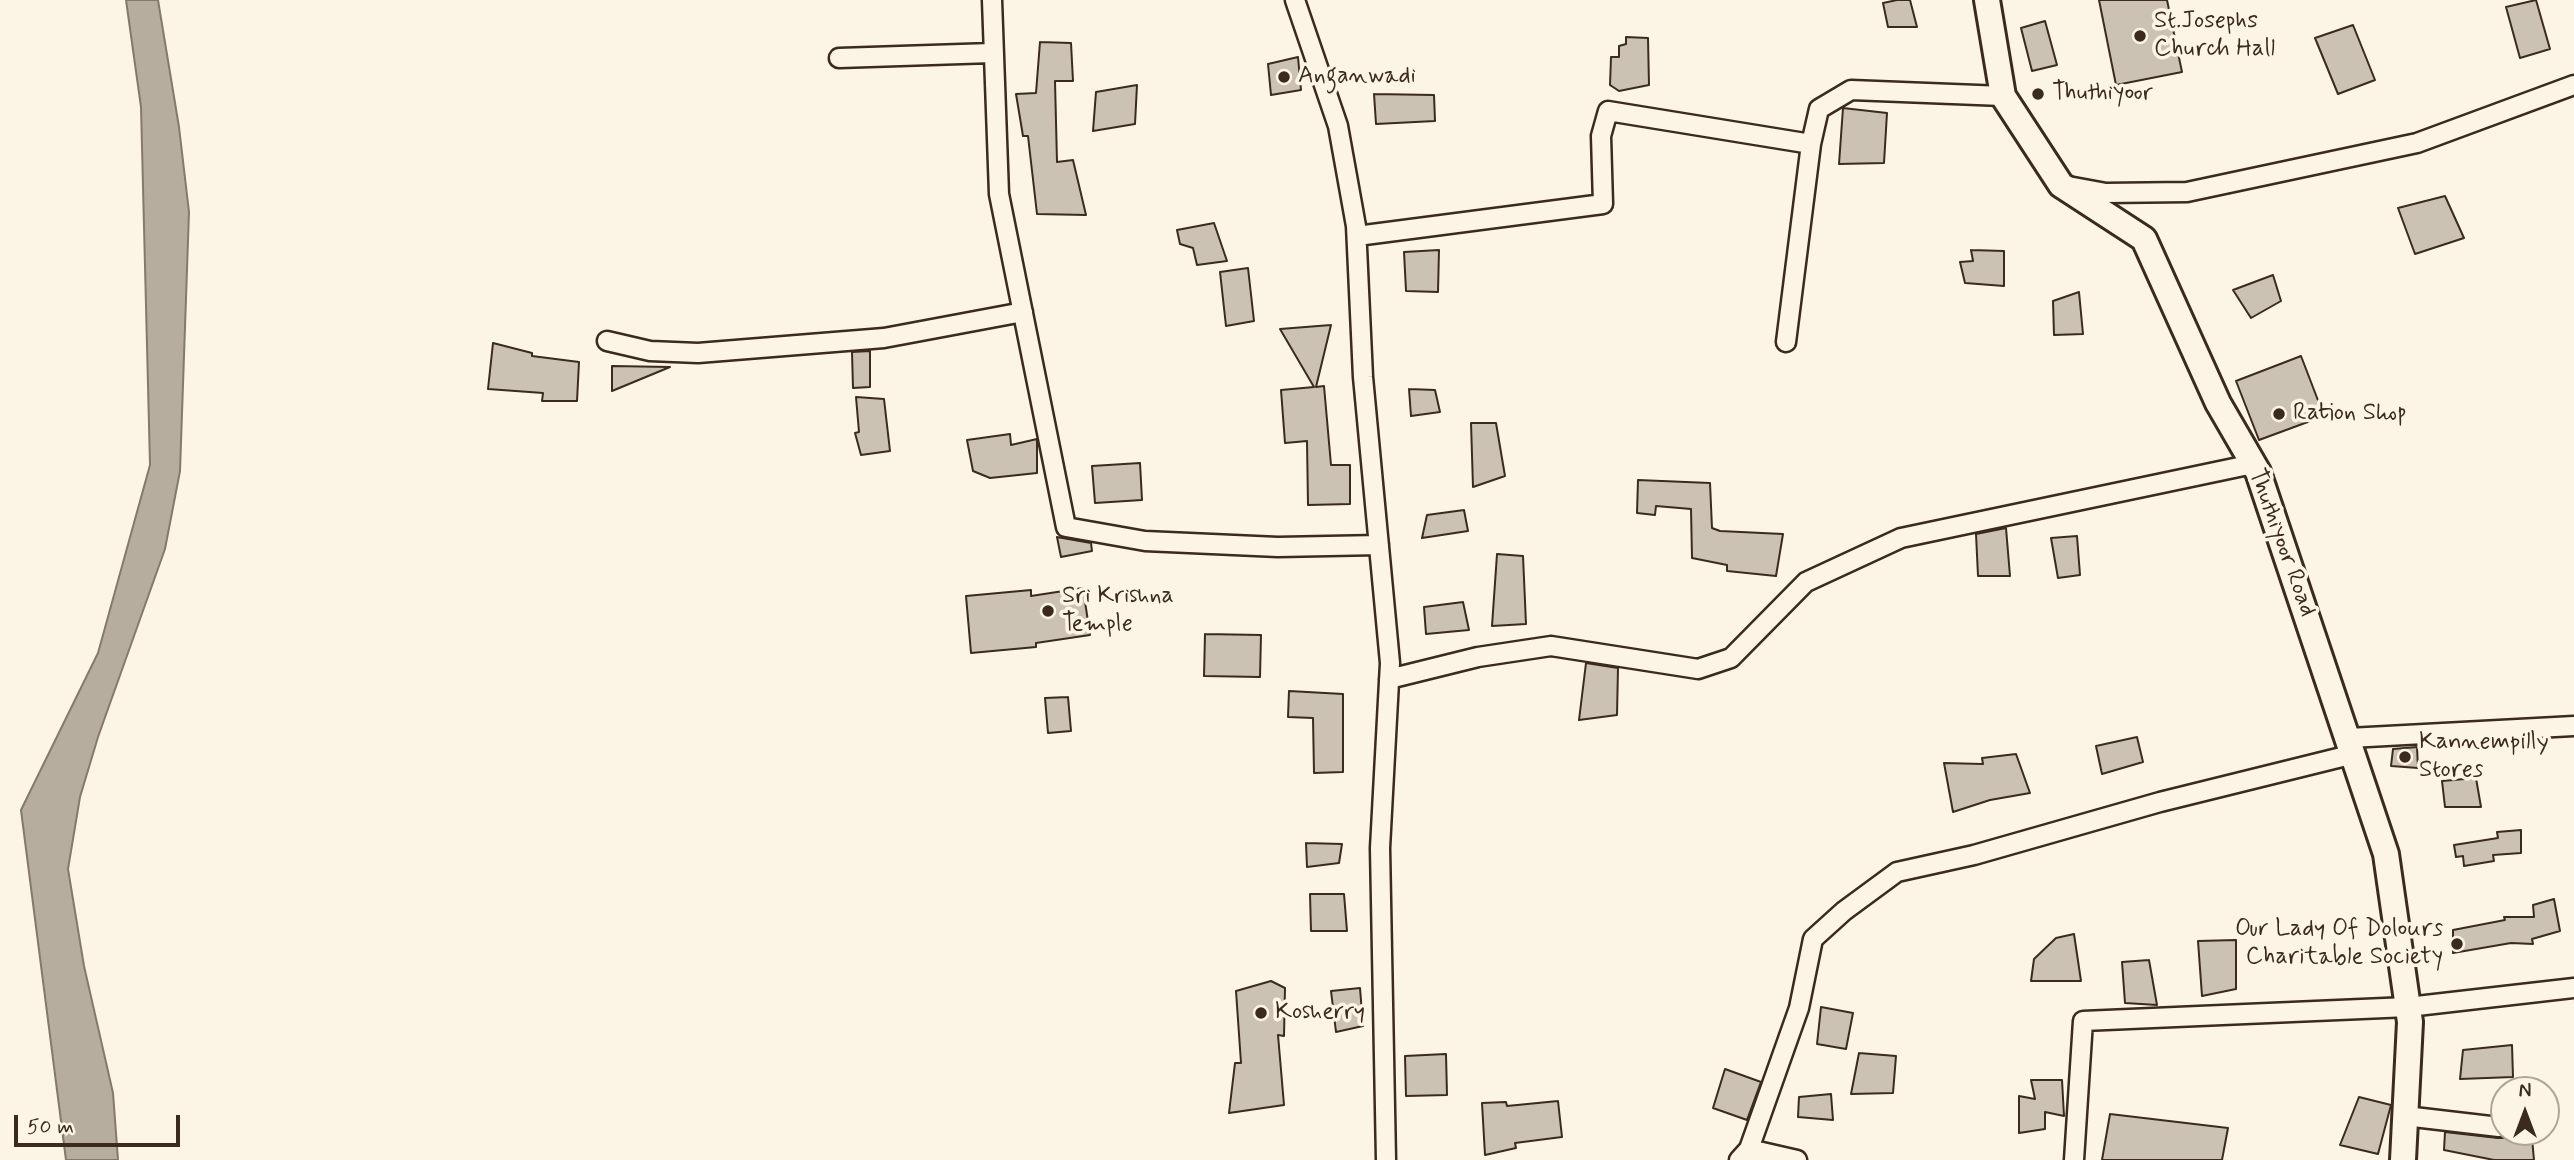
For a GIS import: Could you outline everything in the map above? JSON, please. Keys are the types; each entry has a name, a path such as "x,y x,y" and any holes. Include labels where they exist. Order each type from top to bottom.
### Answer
{"main road":[{"name":"Thuthiyoor Road","path":"1987,0 2003,96 2061,185 2144,239 2218,403 2253,464 2352,746 2386,854 2408,1007 2403,1160"}],"street":[{"path":"992,0 999,194 1066,527 1145,541 1278,547 1379,545"},
{"path":"1296,0 1338,126 1357,236 1363,377 1389,679 1380,848 1386,1160"},
{"path":"839,58 992,53"},
{"path":"2061,185 2106,193 2187,192 2417,142 2574,85"},
{"path":"1786,342 1811,144 1819,110 1852,90 2003,96"},
{"path":"1357,236 1603,204 1601,136 1608,111 1811,144"},
{"path":"607,341 650,351 698,353 884,338 1023,312"},
{"path":"1389,679 1478,657 1551,646 1698,669 1731,658 1806,582 1901,538 2253,464"},
{"path":"1797,1160 1747,1156 1799,1008 1812,939 1844,911 1897,872 1974,855 2352,746 2574,726"},
{"path":"2074,1160 2083,1021 2408,1007 2574,988"},
{"path":"2405,1116 2490,1126"}],"shaded area":[{"path":"126,0 158,0 179,127 189,212 180,471 165,549 98,737 80,797 68,869 84,966 113,1093 118,1160 66,1160 21,810 98,653 150,465 141,107"}],"building":[{"path":"1910,0 1917,27 1888,27 1883,3"},
{"name":"St.Josephs Church Hall","path":"2099,0 2167,0 2182,72 2116,85"},
{"path":"2536,0 2550,49 2520,58 2506,7"},
{"path":"2045,21 2057,65 2032,71 2021,28"},
{"path":"2353,25 2375,80 2338,94 2315,38"},
{"path":"1626,37 1648,38 1649,85 1619,91 1610,85 1611,57 1619,57 1619,46 1626,44"},
{"path":"1040,42 1071,43 1073,81 1055,81 1057,162 1073,160 1086,215 1037,214 1028,136 1023,136 1016,94 1036,93"},
{"name":"Anganwadi","path":"1298,57 1301,90 1271,95 1268,64"},
{"path":"1137,85 1135,124 1093,131 1096,92"},
{"path":"1374,94 1434,95 1435,121 1376,124"},
{"path":"1843,108 1887,113 1884,163 1839,164"},
{"path":"2445,196 2464,238 2415,254 2398,208"},
{"path":"1214,223 1227,261 1197,265 1193,248 1180,244 1177,230"},
{"path":"1439,250 1438,292 1406,291 1404,252"},
{"path":"1971,250 2004,251 2004,286 1965,283 1960,262 1973,261"},
{"path":"1248,268 1254,321 1226,326 1220,272"},
{"path":"2273,275 2281,301 2251,318 2233,290"},
{"path":"2079,292 2083,334 2054,335 2053,301"},
{"path":"1331,325 1316,387 1324,386 1331,465 1350,465 1350,504 1308,505 1307,441 1285,443 1281,390 1314,387 1280,329"},
{"path":"493,343 532,353 532,356 579,362 577,401 542,401 543,393 488,389"},
{"path":"870,351 870,387 853,388 852,352"},
{"path":"2301,356 2324,416 2259,440 2236,381"},
{"path":"612,366 670,367 612,391"},
{"path":"1409,389 1435,390 1440,412 1411,416"},
{"path":"856,397 884,399 890,451 861,455 855,433 859,432"},
{"path":"1471,423 1496,423 1505,476 1473,487"},
{"path":"1010,434 1011,445 1037,439 1037,473 990,478 973,471 967,440"},
{"path":"1140,463 1142,500 1095,503 1092,466"},
{"path":"1638,480 1710,483 1712,528 1720,531 1783,534 1776,576 1727,571 1727,565 1692,558 1691,509 1656,506 1655,515 1637,513"},
{"path":"1464,510 1468,531 1422,538 1427,515"},
{"path":"2006,528 2010,576 1978,576 1976,534"},
{"path":"2077,536 2080,575 2058,578 2051,538"},
{"path":"1057,537 1091,543 1092,551 1061,557"},
{"path":"1497,554 1523,556 1526,624 1492,626"},
{"path":"1083,588 1090,635 1036,643 1036,647 971,653 966,596 1031,590 1031,596"},
{"path":"1463,602 1469,630 1426,634 1424,607"},
{"path":"1205,634 1261,635 1260,677 1204,676"},
{"path":"1586,663 1618,668 1617,715 1579,720"},
{"path":"1289,691 1343,694 1343,772 1314,773 1313,718 1288,717"},
{"path":"1068,697 1071,731 1048,733 1045,698"},
{"path":"2137,737 2143,762 2102,774 2096,746"},
{"name":"Kannempilly Stores","path":"2417,747 2418,768 2391,766 2393,749"},
{"path":"2016,754 2030,793 1990,800 1953,812 1944,763 1983,764 1982,758"},
{"path":"2476,778 2481,807 2445,807 2442,781"},
{"path":"2521,830 2521,853 2493,855 2494,861 2464,866 2463,856 2456,857 2454,845 2498,838 2497,832"},
{"path":"1306,843 1342,844 1339,863 1307,867"},
{"path":"1310,894 1344,894 1347,931 1311,931"},
{"path":"2554,899 2560,931 2532,939 2533,944 2511,943 2453,953 2453,930 2505,920 2504,917 2534,917 2533,905"},
{"path":"2074,934 2081,981 2031,981 2034,959 2056,938"},
{"path":"2236,940 2236,989 2202,996 2198,941"},
{"path":"2149,960 2157,1005 2125,1003 2122,962"},
{"path":"1271,981 1285,988 1284,1036 1278,1035 1284,1105 1229,1113 1235,1063 1241,1063 1236,991"},
{"path":"1360,988 1363,1026 1336,1032 1331,991"},
{"path":"1821,1007 1853,1013 1846,1049 1817,1044"},
{"path":"2512,1045 2513,1076 2460,1079 2463,1050"},
{"path":"1859,1053 1896,1056 1893,1093 1851,1094"},
{"path":"1446,1054 1447,1095 1406,1096 1405,1056"},
{"path":"1725,1069 1761,1082 1747,1120 1713,1108"},
{"path":"2031,1080 2062,1080 2064,1116 2045,1112 2045,1129 2019,1133 2019,1096 2035,1099"},
{"path":"1831,1094 1833,1120 1798,1117 1799,1097"},
{"path":"2359,1097 2391,1105 2378,1154 2340,1145"},
{"path":"1558,1101 1562,1137 1515,1143 1516,1148 1485,1155 1482,1103 1506,1102 1507,1106"},
{"path":"2110,1114 2228,1128 2222,1160 2102,1160"},
{"path":"2445,1132 2490,1137 2490,1146 2533,1146 2534,1160 2494,1160 2444,1150"}],"place":[{"name":"St.Josephs Church Hall","path":"2140,36"},
{"name":"Anganwadi","path":"1284,77"},
{"name":"Thuthiyoor","path":"2038,94"},
{"name":"Ration Shop","path":"2279,414"},
{"name":"Sri Krishna Temple","path":"1048,611"},
{"name":"Kannempilly Stores","path":"2405,757"},
{"name":"Our Lady Of Dolours Charitable Society","path":"2457,944"},
{"name":"Kosherry","path":"1261,1013"}]}
